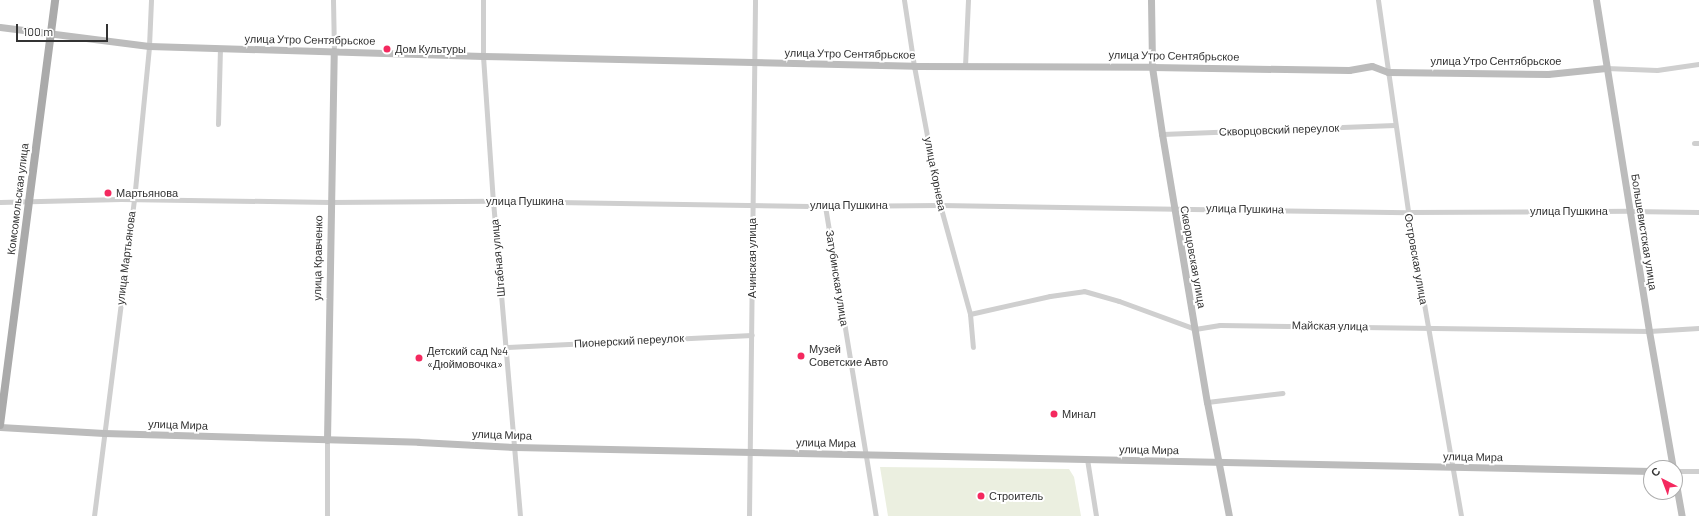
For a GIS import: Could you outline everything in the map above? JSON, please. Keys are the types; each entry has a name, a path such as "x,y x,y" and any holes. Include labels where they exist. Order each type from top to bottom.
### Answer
{"main road":[{"name":"Комсомольская улица","path":"0,426 55,0"}],"street":[{"name":"улица Мартьянова","path":"94,516 134,200 152,0"},
{"name":"улица Кравченко","path":"327,516 326,440 334,0"},
{"name":"Штабная улица","path":"483,0 484,56 492,201 520,516"},
{"name":"Ачинская улица","path":"749,516 755,0"},
{"name":"улица Корнева","path":"904,0 914,66 940,205 970,314 973,347"},
{"path":"965,66 968,0"},
{"name":"Скворцовская улица","path":"1151,0 1152,67 1162,134 1207,402 1220,462 1229,516"},
{"name":"Островская улица","path":"1378,0 1408,212 1461,516"},
{"name":"Большевистская улица","path":"1596,0 1649,331 1672,460"},
{"name":"улица Утро Сентябрьское","path":"0,27 149,46 754,63 1349,70 1372,66 1388,72 1548,74 1606,68 1657,70 1699,64"},
{"path":"218,124 220,49"},
{"name":"Скворцовский переулок","path":"1162,134 1395,125"},
{"name":"улица Пушкина","path":"0,202 28,200 330,202 492,201 825,206 940,205 1408,212 1699,212"},
{"name":"Затубинская улица","path":"825,206 876,516"},
{"name":"Майская улица","path":"970,314 1043,297 1084,291 1119,301 1195,329 1220,325 1649,331 1699,328"},
{"name":"Пионерский переулок","path":"506,347 752,335"},
{"path":"1207,402 1282,394"},
{"name":"улица Мира","path":"0,426 104,433 419,442 515,447 1643,471"},
{"path":"1087,459 1096,516"},
{"path":"1683,471 1699,471"},
{"path":"1679,500 1682,516"}],"shaded area":[{"name":"Строитель","path":"880,467 1069,469 1074,477 1081,516 888,516"}],"place":[{"name":"Дом Культуры","path":"387,49"},
{"name":"Мартьянова","path":"108,193"},
{"name":"Музей Советские Авто","path":"801,356"},
{"name":"Детский сад №4 «Дюймовочка»","path":"419,358"},
{"name":"Минал","path":"1054,414"},
{"name":"Строитель","path":"981,496"}]}
